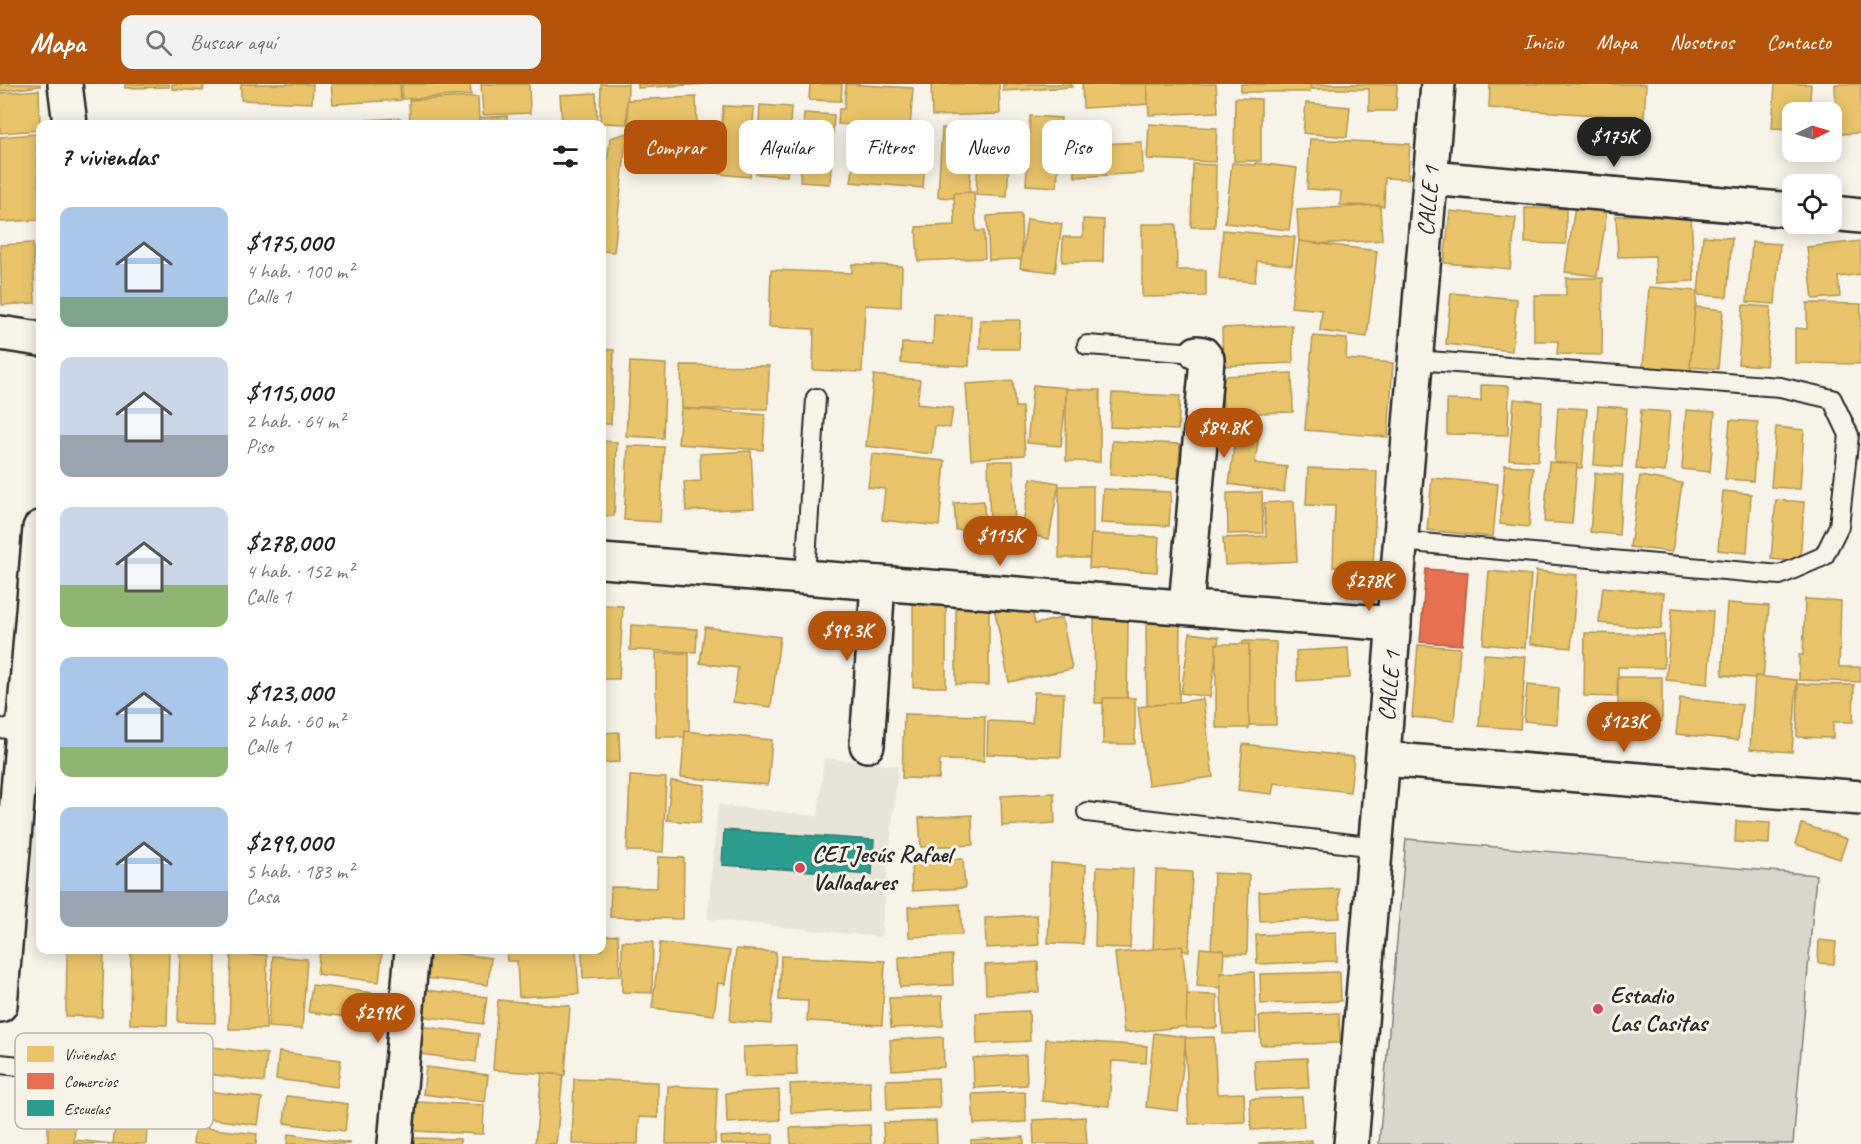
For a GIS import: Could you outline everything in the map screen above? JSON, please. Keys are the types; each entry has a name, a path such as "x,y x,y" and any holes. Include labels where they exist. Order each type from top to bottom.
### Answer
{"street":[{"path":"65,84 70,120"},
{"name":"CALLE 1","path":"1351,1144 1438,84"},
{"path":"1430,178 1782,209"},
{"path":"1842,214 1861,216"},
{"path":"0,333 36,338"},
{"path":"1186,608 1207,359 1203,354 1197,353"},
{"path":"0,1005 11,730 36,556"},
{"path":"606,561 1394,624"},
{"path":"867,745 878,583"},
{"path":"1383,759 1861,798"},
{"path":"395,1144 412,954"}],"lane":[{"path":"1087,345 1197,353"},
{"path":"1400,541 1780,575 1824,556 1839,526 1849,435 1832,399 1780,387 1415,360"},
{"path":"805,577 816,398"},
{"path":"1087,812 1376,847"},
{"path":"0,1064 15,1066"}],"shaded area":[{"name":"CEI Jesús Rafael Valladares","path":"824,758 898,766 881,937 707,919 718,805 818,816"},
{"name":"Estadio Las Casitas","path":"1406,839 1816,875 1793,1144 1379,1144"}],"building: Viviendas":[{"path":"0,84 40,84 40,86 0,91"},
{"path":"125,84 169,84 169,87 125,88"},
{"path":"172,84 204,84 203,91 172,89"},
{"path":"241,84 313,84 312,103 241,100"},
{"path":"331,84 400,84 401,100 333,104"},
{"path":"402,84 470,84 471,95 402,99"},
{"path":"481,84 529,84 530,113 483,115"},
{"path":"601,84 628,84 627,120 624,120 624,124 606,123 606,120 600,120"},
{"path":"638,84 707,84 638,88"},
{"path":"810,84 842,84 841,101 809,100"},
{"path":"846,84 913,88 911,120 846,120 846,125 838,124 839,109 844,109"},
{"path":"931,84 999,84 1000,114 932,116"},
{"path":"1003,84 1072,84 1072,87 1003,91"},
{"path":"1082,84 1151,84 1152,104 1083,108"},
{"path":"1147,84 1216,84 1218,112 1149,115"},
{"path":"1241,84 1310,84 1310,92 1241,92"},
{"path":"1312,84 1397,84 1396,111 1369,111 1369,89 1312,89"},
{"path":"1490,84 1646,84 1644,118 1489,108"},
{"path":"1775,84 1811,84 1810,102 1782,102 1782,128 1772,128"},
{"path":"1835,84 1861,84 1861,133 1842,134 1842,102 1836,102"},
{"path":"39,90 40,120 36,120 36,130 0,133 0,93"},
{"path":"596,93 597,120 562,120 560,95"},
{"path":"478,97 479,120 410,120 409,100"},
{"path":"696,97 697,120 628,120 627,100"},
{"path":"1235,98 1261,99 1261,161 1234,161"},
{"path":"1306,103 1350,107 1347,137 1303,133"},
{"path":"760,105 791,107 790,120 759,120"},
{"path":"723,106 754,107 753,120 739,120 739,174 750,174 750,177 719,174 727,174 727,120 722,120"},
{"path":"804,113 834,115 834,120 804,120"},
{"path":"507,116 507,120 480,120 480,118"},
{"path":"1030,116 1061,118 1061,120 1042,120 1042,174 1058,174 1057,187 1026,185 1027,174 1030,174"},
{"path":"400,118 400,120 366,120"},
{"path":"1149,124 1217,128 1215,162 1147,159"},
{"path":"942,128 946,128 946,174 970,174 969,199 938,197"},
{"path":"36,134 36,220 0,222 0,137"},
{"path":"624,134 624,160 614,252 606,251 606,172 610,138"},
{"path":"1310,139 1410,144 1408,179 1385,178 1384,206 1340,205 1341,191 1307,189"},
{"path":"1142,142 1143,173 1075,177 1075,174 1112,174 1112,143"},
{"path":"1232,163 1256,165 1256,163 1297,168 1289,230 1225,223"},
{"path":"1193,164 1216,165 1215,227 1191,227"},
{"path":"756,174 787,174 787,176"},
{"path":"800,174 831,174 830,184 800,182"},
{"path":"852,174 924,174 923,188 851,182"},
{"path":"977,174 1008,174 1007,197 976,195"},
{"path":"974,192 976,231 984,231 985,258 918,261 916,227 955,225 954,193"},
{"path":"1380,205 1382,240 1299,245 1297,210"},
{"path":"1575,206 1607,211 1597,276 1565,272"},
{"path":"1525,208 1566,209 1566,244 1525,243"},
{"path":"1450,211 1516,218 1510,269 1444,263"},
{"path":"1691,213 1694,281 1656,283 1655,256 1618,257 1616,216"},
{"path":"1021,214 1022,259 989,260 987,216"},
{"path":"1027,219 1062,224 1055,272 1020,268"},
{"path":"1083,219 1104,220 1103,262 1062,262 1063,237 1083,237"},
{"path":"1142,224 1176,224 1177,270 1206,270 1206,296 1142,297"},
{"path":"1223,230 1295,237 1292,265 1257,261 1255,282 1219,279"},
{"path":"1703,236 1732,238 1727,297 1698,295"},
{"path":"1299,241 1377,251 1367,337 1320,331 1322,310 1291,307"},
{"path":"1861,241 1861,274 1838,277 1840,297 1813,299 1807,247"},
{"path":"1752,242 1780,244 1775,304 1747,302"},
{"path":"33,243 35,303 2,305 0,245"},
{"path":"852,264 902,266 901,307 865,305 862,372 813,370 814,329 769,327 771,270 852,273"},
{"path":"1566,278 1603,278 1602,355 1557,354 1558,341 1534,341 1534,295 1566,295"},
{"path":"1649,287 1697,291 1691,372 1643,368"},
{"path":"1451,293 1517,299 1512,351 1446,344"},
{"path":"1807,303 1861,304 1861,364 1795,363 1795,328 1807,329"},
{"path":"1743,305 1771,307 1766,366 1738,364"},
{"path":"1695,307 1723,310 1718,369 1690,367"},
{"path":"934,314 971,316 969,366 901,363 902,343 933,344"},
{"path":"980,320 1020,320 1019,349 980,349"},
{"path":"1292,325 1293,363 1223,366 1222,328"},
{"path":"1313,336 1347,339 1346,359 1393,363 1388,437 1305,430"},
{"path":"606,349 614,350 611,424 606,424"},
{"path":"630,362 666,364 663,438 626,436"},
{"path":"681,365 769,366 768,409 682,409"},
{"path":"1292,373 1293,412 1223,414 1222,376"},
{"path":"874,375 920,380 917,404 953,408 950,428 935,426 932,454 866,446"},
{"path":"1013,381 1015,407 1022,407 1025,455 971,459 966,384"},
{"path":"1033,385 1067,388 1061,446 1027,443"},
{"path":"1481,385 1509,386 1508,435 1447,434 1447,400 1481,401"},
{"path":"1066,389 1100,390 1100,462 1066,461"},
{"path":"1112,393 1180,396 1178,430 1110,427"},
{"path":"1514,399 1542,402 1538,461 1509,459"},
{"path":"1598,406 1627,408 1622,467 1594,465"},
{"path":"1558,407 1587,409 1582,468 1554,466"},
{"path":"681,408 765,415 763,450 678,444"},
{"path":"1641,410 1670,412 1665,472 1636,469"},
{"path":"1686,410 1715,412 1710,472 1682,469"},
{"path":"1730,420 1758,422 1753,481 1725,479"},
{"path":"1237,424 1260,428 1255,463 1287,467 1284,492 1229,484"},
{"path":"1776,427 1804,430 1800,489 1771,487"},
{"path":"606,441 617,442 614,516 606,516"},
{"path":"1112,441 1180,444 1178,478 1110,475"},
{"path":"628,446 664,447 660,522 624,520"},
{"path":"751,451 754,508 686,511 684,482 701,481 700,454"},
{"path":"872,454 945,461 939,526 882,520 885,489 868,487"},
{"path":"988,461 1013,461 1015,528 990,528"},
{"path":"1549,462 1577,464 1572,524 1544,522"},
{"path":"1505,465 1533,467 1529,527 1500,524"},
{"path":"1308,468 1377,471 1373,569 1333,567 1335,506 1306,505"},
{"path":"1595,473 1623,475 1619,535 1590,532"},
{"path":"1640,476 1682,483 1672,552 1630,547"},
{"path":"1031,478 1059,483 1049,539 1021,533"},
{"path":"1432,478 1498,484 1493,537 1427,530"},
{"path":"1059,486 1093,486 1093,558 1059,558"},
{"path":"1103,489 1171,492 1169,526 1101,523"},
{"path":"1723,491 1751,494 1747,553 1718,550"},
{"path":"1262,492 1263,533 1228,534 1227,493"},
{"path":"1776,500 1804,502 1800,562 1771,559"},
{"path":"984,501 985,528 956,530 954,503"},
{"path":"1294,501 1297,561 1225,565 1223,538 1266,536 1264,503"},
{"path":"1091,534 1159,537 1157,572 1089,568"},
{"path":"1489,571 1531,575 1525,648 1483,644"},
{"path":"1536,571 1577,575 1571,648 1530,644"},
{"path":"1603,587 1664,593 1661,629 1599,623"},
{"path":"1805,599 1841,601 1839,667 1861,667 1861,682 1799,680 1799,655 1803,655"},
{"path":"956,601 989,601 989,685 956,684"},
{"path":"913,603 946,603 946,687 913,687"},
{"path":"1727,603 1769,606 1763,679 1722,675"},
{"path":"1031,604 1035,624 1062,618 1072,669 1009,682 995,612"},
{"path":"606,605 623,606 619,679 606,679"},
{"path":"1672,608 1713,611 1708,684 1666,680"},
{"path":"1094,619 1128,620 1127,703 1095,703"},
{"path":"1146,622 1180,622 1179,705 1147,705"},
{"path":"631,625 697,629 696,652 630,650"},
{"path":"705,627 780,637 771,707 733,702 738,668 700,663"},
{"path":"1190,633 1219,637 1210,697 1181,693"},
{"path":"1585,633 1664,635 1664,668 1618,667 1617,697 1584,696"},
{"path":"1243,641 1276,642 1276,725 1243,725"},
{"path":"1216,644 1249,644 1249,728 1216,728"},
{"path":"1418,645 1460,648 1454,721 1412,717"},
{"path":"1348,648 1350,678 1297,681 1296,651"},
{"path":"656,653 689,653 689,737 656,737"},
{"path":"1484,654 1526,657 1520,729 1479,726"},
{"path":"1755,676 1797,680 1792,752 1750,749"},
{"path":"1618,677 1662,677 1662,721 1618,721"},
{"path":"1798,684 1854,685 1853,722 1833,722 1833,738 1797,737"},
{"path":"1527,685 1559,688 1557,724 1524,721"},
{"path":"1034,692 1064,693 1061,757 987,754 988,721 1032,723"},
{"path":"1103,698 1135,698 1135,744 1103,744"},
{"path":"1680,698 1742,705 1738,740 1676,734"},
{"path":"1203,699 1213,777 1148,785 1138,707"},
{"path":"904,714 985,716 984,761 940,760 939,779 902,778"},
{"path":"685,731 772,740 768,785 681,777"},
{"path":"619,732 620,762 606,763 606,733"},
{"path":"1243,744 1354,757 1350,792 1274,783 1272,794 1238,790"},
{"path":"630,776 666,778 663,852 627,851"},
{"path":"671,781 705,785 700,823 667,820"},
{"path":"1054,793 1055,823 1002,826 1001,796"},
{"path":"972,815 973,845 921,847 919,818"},
{"path":"1736,821 1770,823 1769,844 1735,842"},
{"path":"1802,824 1847,839 1840,859 1795,844"},
{"path":"658,857 684,858 683,919 610,917 611,887 657,888"},
{"path":"963,859 965,888 912,891 911,861"},
{"path":"1051,863 1086,865 1083,944 1048,943"},
{"path":"1097,867 1133,869 1130,948 1095,947"},
{"path":"1156,870 1192,872 1189,951 1153,950"},
{"path":"1214,873 1249,875 1247,954 1211,953"},
{"path":"1339,889 1340,918 1260,921 1259,892"},
{"path":"960,904 962,935 909,937 908,907"},
{"path":"1037,915 1039,945 986,948 985,918"},
{"path":"1336,932 1337,961 1257,964 1256,935"},
{"path":"618,935 620,976 583,978 582,954 606,954 606,936"},
{"path":"1819,940 1836,942 1834,964 1818,963"},
{"path":"622,941 653,942 652,993 622,992"},
{"path":"660,943 730,951 725,984 718,983 714,1015 652,1008"},
{"path":"1182,946 1191,1026 1124,1033 1115,953"},
{"path":"1200,948 1224,950 1222,988 1197,986"},
{"path":"736,949 776,952 771,1024 730,1021"},
{"path":"67,954 104,954 102,1017 66,1016"},
{"path":"131,954 169,954 167,1025 130,1024"},
{"path":"180,954 216,954 215,1023 178,1022"},
{"path":"231,954 267,955 266,1029 229,1029"},
{"path":"320,954 382,954 379,982 317,974"},
{"path":"429,954 460,954 491,958 488,985 426,978"},
{"path":"506,954 576,954 579,994 519,997 517,961 507,961"},
{"path":"952,955 953,985 900,987 899,957"},
{"path":"273,956 307,959 302,1029 268,1027"},
{"path":"781,956 885,961 882,1025 807,1021 808,1001 779,1000"},
{"path":"1038,962 1039,992 986,994 985,965"},
{"path":"1254,972 1256,1033 1223,1034 1220,973"},
{"path":"1340,972 1341,1001 1261,1004 1260,974"},
{"path":"312,985 373,993 370,1020 308,1012"},
{"path":"425,990 487,997 483,1024 421,1016"},
{"path":"1187,994 1217,995 1217,1028 1186,1028"},
{"path":"942,996 943,1026 891,1028 889,998"},
{"path":"498,1000 570,1006 565,1075 493,1070"},
{"path":"1029,1011 1030,1041 977,1044 976,1013"},
{"path":"1339,1013 1340,1043 1261,1045 1259,1016"},
{"path":"418,1026 479,1034 476,1062 414,1053"},
{"path":"1154,1033 1186,1037 1178,1111 1146,1107"},
{"path":"943,1037 944,1067 892,1070 890,1040"},
{"path":"1214,1037 1217,1094 1244,1093 1245,1122 1189,1124 1185,1038"},
{"path":"1046,1039 1147,1046 1146,1063 1112,1061 1109,1106 1042,1101"},
{"path":"796,1045 797,1075 745,1077 743,1047"},
{"path":"213,1047 267,1054 264,1082 213,1075"},
{"path":"279,1052 341,1060 337,1087 276,1079"},
{"path":"1026,1055 1027,1085 974,1088 973,1058"},
{"path":"1307,1058 1309,1088 1256,1090 1254,1060"},
{"path":"426,1067 488,1075 485,1102 423,1094"},
{"path":"542,1073 563,1075 556,1144 535,1144"},
{"path":"938,1078 940,1108 887,1110 886,1080"},
{"path":"574,1079 658,1082 658,1118 639,1117 638,1144 572,1144"},
{"path":"870,1081 871,1110 791,1113 790,1084"},
{"path":"668,1086 717,1088 715,1144 666,1144"},
{"path":"779,1090 780,1120 727,1123 726,1093"},
{"path":"213,1092 262,1098 258,1125 213,1119"},
{"path":"1025,1092 1026,1122 974,1124 972,1094"},
{"path":"287,1096 348,1104 345,1131 284,1123"},
{"path":"1302,1097 1304,1127 1251,1130 1250,1099"},
{"path":"416,1102 484,1105 483,1134 414,1131"},
{"path":"1085,1117 1087,1144 1034,1144 1033,1120"},
{"path":"936,1121 937,1144 884,1144 883,1123"},
{"path":"870,1125 871,1144 791,1144 790,1128"},
{"path":"48,1129 75,1129 74,1144 48,1144"},
{"path":"115,1129 147,1129 146,1144 113,1144"},
{"path":"195,1129 257,1134 256,1144 193,1144"},
{"path":"288,1134 349,1143 349,1144 287,1144"},
{"path":"773,1134 773,1144 721,1144 720,1137"},
{"path":"1024,1137 1024,1144 971,1144 971,1140"},
{"path":"413,1138 460,1139 460,1144 413,1144"},
{"path":"76,1140 113,1144 76,1144"},
{"path":"1312,1140 1312,1144 1259,1144 1259,1143"}],"building: Comercios":[{"path":"1426,569 1468,572 1462,645 1420,642"}],"building: Escuelas":[{"path":"724,830 874,840 872,875 722,865"}],"place":[{"name":"CEI Jesús Rafael Valladares","path":"800,868"},
{"name":"Estadio Las Casitas","path":"1598,1009"}]}
